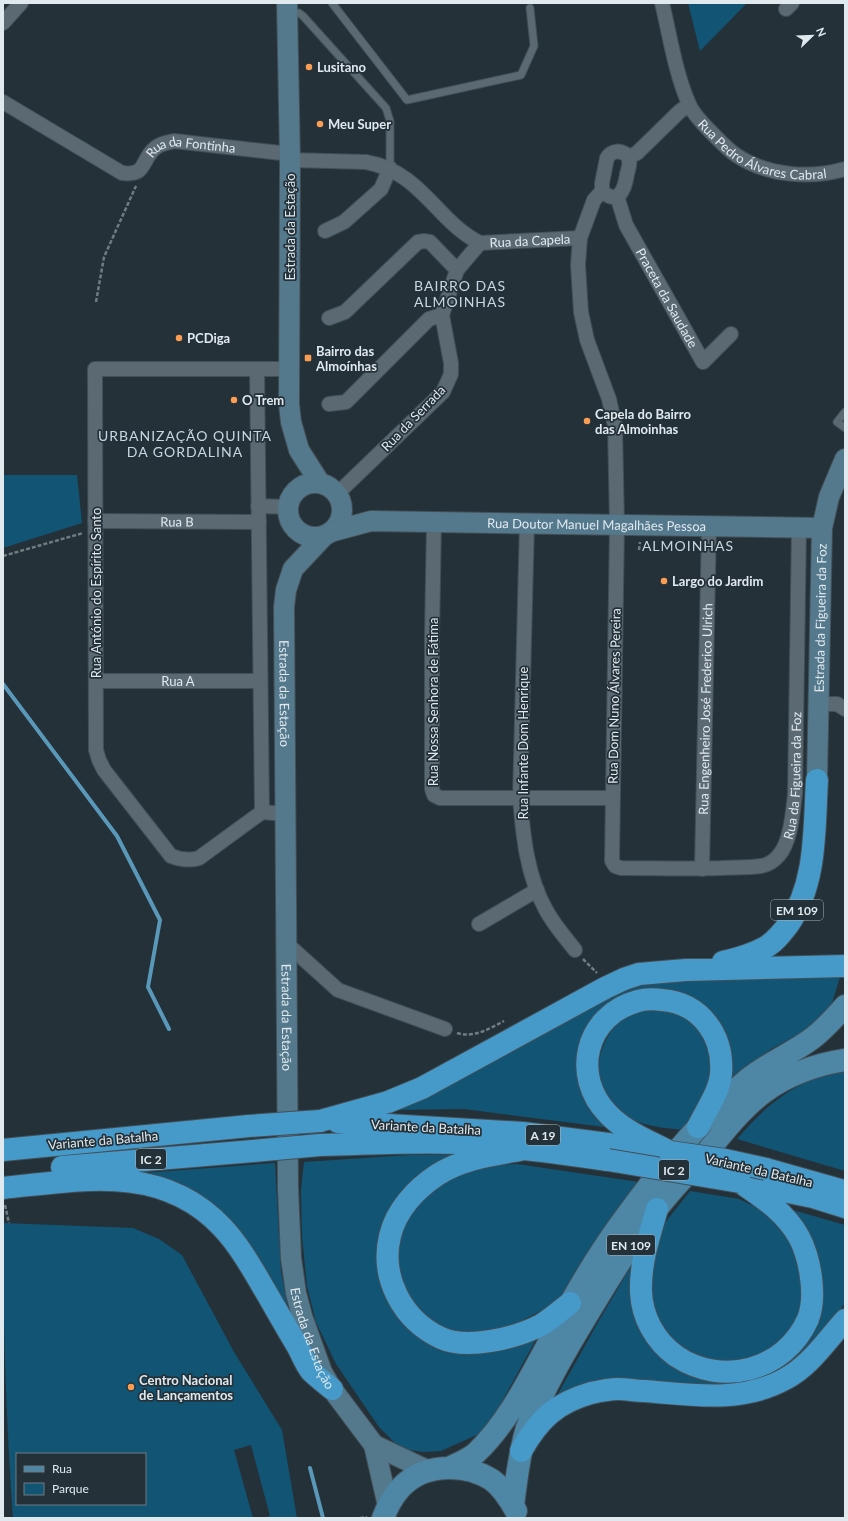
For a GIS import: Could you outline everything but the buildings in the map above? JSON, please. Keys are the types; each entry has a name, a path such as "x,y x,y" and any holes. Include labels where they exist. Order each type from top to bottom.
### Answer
{"highway":[{"name":"EM 109","path":"686,970 736,959 764,948 776,940 792,919 800,906 804,894 811,862 817,780"},
{"path":"320,1121 388,1102 422,1088 624,979 639,974 686,970 845,966"},
{"path":"670,1152 635,1135 622,1126 608,1114 597,1101 590,1085 587,1068 587,1053 592,1037 611,1014 626,1005 639,1000 655,999 671,1001 685,1006 700,1015 712,1029 718,1044 721,1060 720,1076 717,1089 698,1127"},
{"name":"Variante da Batalha","path":"3,1150 249,1126 320,1121 503,1131 559,1137 725,1160 766,1169 845,1191"},
{"name":"IC 2","path":"51,1175 253,1151 384,1143 458,1143 608,1160 740,1182 813,1197 845,1207"},
{"path":"520,1150 461,1163 438,1174 421,1186 403,1207 396,1218 390,1235 387,1254 389,1275 396,1295 408,1314 423,1328 442,1338 463,1342 486,1342 514,1336 540,1326 570,1303"},
{"name":"Variante da Batalha","path":"3,1173 51,1175"},
{"path":"4,1195 51,1175 134,1182 169,1191 194,1204 222,1227 237,1244 310,1370 332,1389"},
{"path":"656,1209 642,1261 641,1293 644,1310 650,1326 659,1341 669,1351 694,1366 717,1372 748,1370 763,1365 775,1358 790,1346 800,1332 808,1318 812,1301 811,1276 806,1253 798,1236 788,1221 774,1206 740,1182"},
{"path":"521,1450 536,1426 549,1413 564,1403 581,1396 600,1391 617,1389 699,1396 722,1396 743,1394 769,1387 787,1379 798,1371 822,1347 845,1320"}],"main road":[{"name":"Estrada da Estação","path":"287,7 290,157 288,404 291,422 299,450 320,483 329,486 340,500 341,519 329,534 293,570"},
{"name":"Estrada da Estação","path":"299,450 297,490 292,495 290,516 293,570 286,590 284,607 284,814 288,1188 291,1258 296,1293 302,1316 322,1372 332,1389 374,1445 386,1512"},
{"name":"Estrada da Figueira da Foz","path":"817,780 822,528 829,497 845,459"},
{"path":"297,490 308,484 320,483"},
{"name":"Rua Doutor Manuel Magalhães Pessoa","path":"340,500 371,521"},
{"path":"290,516 298,531 306,536 315,538 329,534"},
{"name":"Rua Doutor Manuel Magalhães Pessoa","path":"329,534 371,521 822,528"},
{"name":"EN 109","path":"451,1467 474,1455 494,1433 529,1379 597,1257 638,1200 698,1127 747,1080 771,1063 810,1040 830,1023 845,1006"},
{"name":"EN 109","path":"516,1512 521,1450 531,1416 555,1369 614,1268 656,1209 735,1120 764,1092 776,1084 804,1071 827,1063 845,1060"},
{"name":"Estrada da Estação","path":"374,1445 429,1470"},
{"path":"386,1512 398,1490 413,1478 429,1470 451,1467 473,1471 493,1481 509,1496 516,1512"}],"street":[{"path":"3,23 21,3"},
{"name":"Rua Pedro Álvares Cabral","path":"662,3 682,84 689,105 720,142 736,155 771,170 791,174 814,175 845,169"},
{"name":"Rua da Fontinha","path":"3,102 122,173 130,174 138,171 144,166 152,150 159,144 174,141 290,157"},
{"path":"629,157 637,153 680,111 689,105"},
{"path":"580,238 594,200 602,191 606,158 609,154 619,151 623,152 629,157 630,161 625,188 617,196 612,197 602,191"},
{"name":"Rua da Capela","path":"290,157 366,162 390,168 412,183 471,239 486,243 580,238 578,265 581,312 587,340 609,399 615,426 617,525"},
{"path":"325,231 344,222 381,189 390,168"},
{"name":"Praceta da Saudade","path":"617,196 626,225 703,362 731,334"},
{"path":"329,318 345,312 418,242 424,240 430,242 457,270"},
{"path":"329,404 346,402 430,319 443,320 457,270 486,243"},
{"name":"Rua da Serrada","path":"340,500 443,392 451,374 451,363 443,320"},
{"path":"257,368 262,812 284,814"},
{"name":"Rua António do Espírito Santo","path":"262,812 199,858 180,860 171,856 104,770 99,760 96,750 95,369 289,369"},
{"path":"258,506 290,516"},
{"name":"Rua B","path":"95,525 258,522"},
{"name":"Rua Nossa Senhora de Fátima","path":"434,522 432,789 434,795 440,798 613,798"},
{"name":"Rua Infante Dom Henrique","path":"527,524 520,798 523,837 529,867 546,910 575,950"},
{"name":"Rua Dom Nuno Álvares Pereira","path":"615,866 612,861 617,525"},
{"name":"Rua Engenheiro José Frederico Ulrich","path":"702,869 709,526"},
{"name":"Rua da Figueira da Foz","path":"615,866 620,868 702,869 763,866 781,854 787,839 795,794 799,527"},
{"name":"Rua A","path":"96,681 260,681"},
{"path":"818,704 837,704 845,709"},
{"path":"479,924 537,890"},
{"path":"286,943 338,990 445,1029"}],"lane":[{"path":"332,3 407,100 521,75 534,46 530,8"},
{"path":"287,7 304,16 386,108 390,121 390,168"},
{"path":"845,412 837,422 845,428"}],"path":[{"path":"96,302 104,257 138,181 138,171"},
{"path":"3,556 95,525"},
{"path":"639,550 640,540"},
{"path":"684,541 684,550"},
{"path":"575,950 599,975"},
{"path":"4,1195 9,1223"}],"green space":[{"path":"688,3 747,3 700,51"},
{"path":"3,475 77,475 82,523 3,548"},
{"path":"840,977 831,1006 821,1018 801,1033 771,1049 728,1082 726,1043 657,991 584,1043 612,1128 464,1109 393,1110 632,985 660,982"},
{"path":"661,1009 681,1015 697,1027 707,1043 713,1058 710,1081 684,1130 648,1125 628,1117 610,1102 600,1082 599,1061 602,1049 615,1026 625,1017 633,1013"},
{"path":"845,1072 845,1171 737,1139 771,1104 798,1086 828,1075"},
{"path":"409,1155 454,1155 413,1184 387,1289 462,1352 484,1353 506,1348 540,1332 493,1418 481,1433 441,1451 424,1452 409,1450 396,1444 379,1427 336,1364 316,1322 307,1286 302,1236 301,1190 304,1162"},
{"path":"275,1163 281,1272 289,1312 269,1275 251,1248 143,1173"},
{"path":"517,1164 639,1182 570,1285 554,1304 503,1330 460,1334 437,1325 423,1314 409,1295 400,1272 398,1251 406,1224 418,1205 433,1189 455,1173 480,1166"},
{"path":"690,1191 739,1199 766,1212 784,1231 794,1251 805,1291 795,1326 763,1356 722,1365 676,1348 651,1307 653,1246 667,1220"},
{"path":"786,1208 845,1225 845,1303 824,1332 802,1358 754,1383 554,1401 634,1261 637,1317 724,1380 814,1321"},
{"name":"Centro Nacional de Lançamentos","path":"3,1223 133,1228 159,1239 182,1255 234,1352 282,1430 297,1518 263,1518 270,1516 251,1445 234,1450 253,1518 13,1518 4,1334"}],"waterway":[{"path":"3,684 117,836 160,920 148,987 169,1029"},
{"path":"310,1468 323,1518"}],"place":[{"name":"Lusitano","path":"309,67"},
{"name":"Meu Super","path":"320,124"},
{"name":"PCDiga","path":"179,338"},
{"name":"Bairro das Almoínhas","path":"308,358"},
{"name":"O Trem","path":"234,400"},
{"name":"Capela do Bairro das Almoinhas","path":"587,421"},
{"name":"Largo do Jardim","path":"664,581"},
{"name":"Centro Nacional de Lançamentos","path":"131,1387"}],"district":[{"name":"BAIRRO DAS ALMOINHAS","path":"460,294"},
{"name":"URBANIZAÇÃO QUINTA DA GORDALINA","path":"185,444"},
{"name":"ALMOINHAS","path":"688,545"}]}
